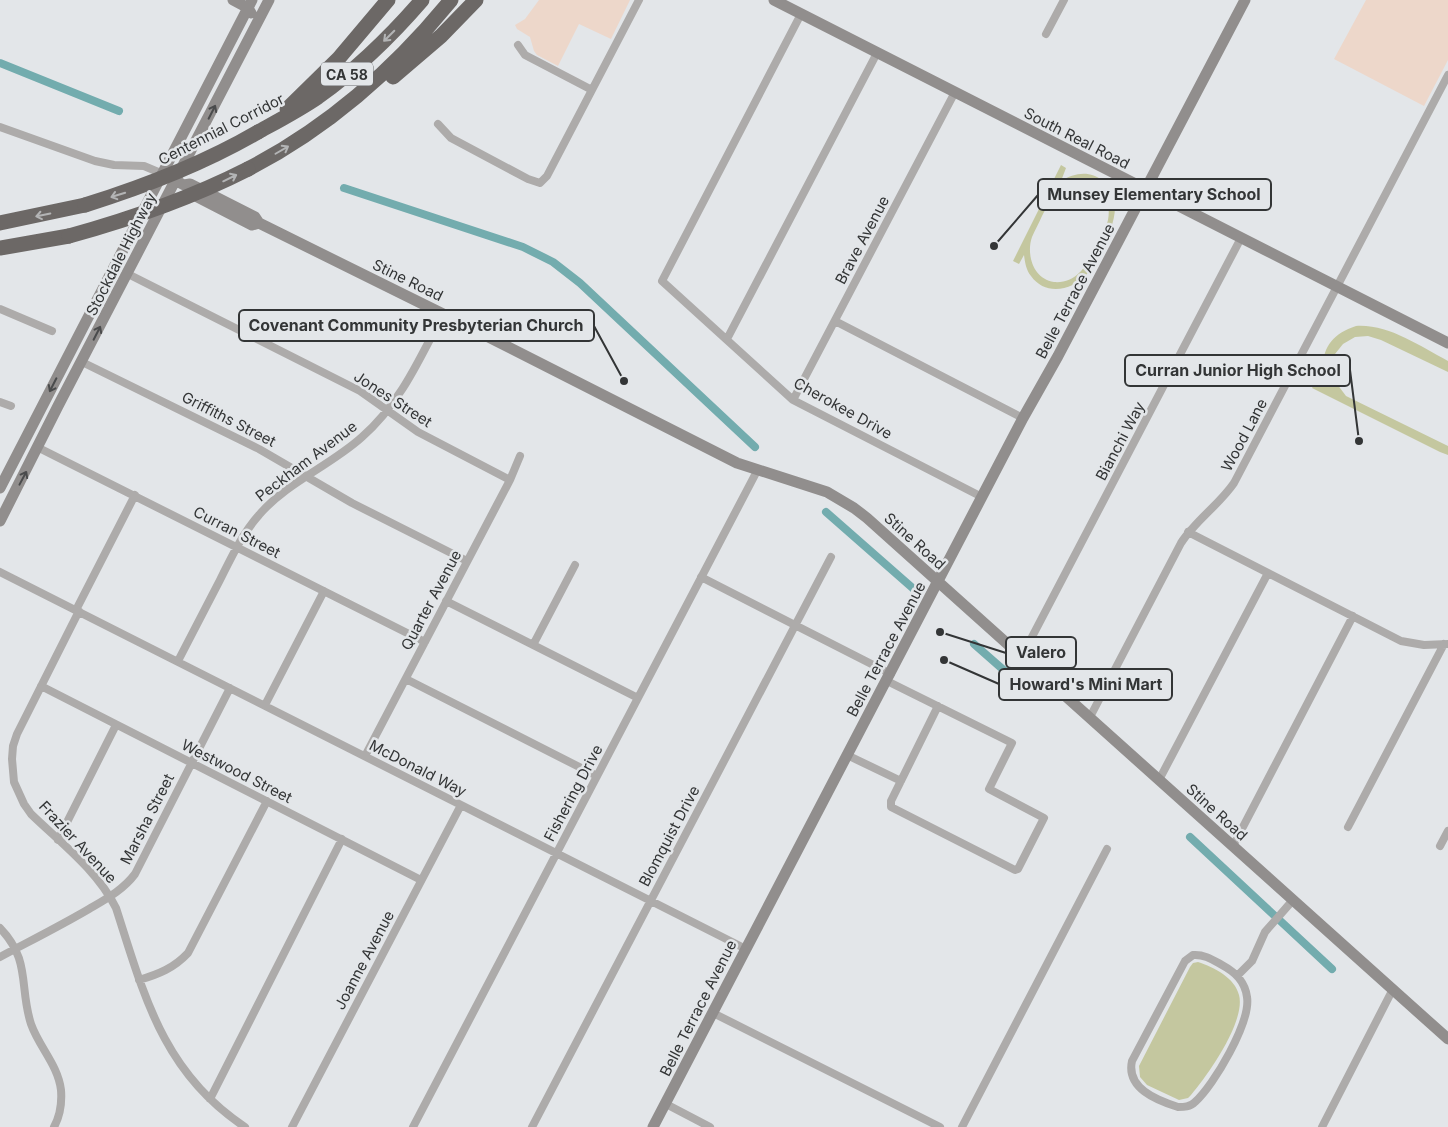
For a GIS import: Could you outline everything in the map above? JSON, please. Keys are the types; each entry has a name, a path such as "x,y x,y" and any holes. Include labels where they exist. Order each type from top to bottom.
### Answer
{"highway":[{"path":"261,131 331,66 388,0"},
{"name":"Centennial Corridor","path":"0,223 86,205 171,176 214,156 299,109 346,75 392,33 422,0"},
{"name":"CA 58","path":"0,248 69,236 155,210 202,191 248,169 314,130 350,103 385,73 416,41 451,0"},
{"path":"441,36 476,0"},
{"path":"314,130 381,86 484,0"}],"street":[{"path":"227,83 230,61 251,17 250,4 233,0"},
{"name":"Stockdale Highway","path":"0,521 128,274 180,183 269,0"},
{"path":"438,124 451,138 528,179 540,182 547,176 639,0"},
{"name":"South Real Road","path":"774,0 1448,343"},
{"path":"1046,34 1064,0"},
{"name":"Belle Terrace Avenue","path":"653,1127 1023,418 1146,190 1212,60 1245,0"},
{"name":"Stockdale Highway","path":"0,488 250,4"},
{"name":"Cherokee Drive","path":"802,14 662,281 793,400 982,497"},
{"path":"518,45 525,55 592,90"},
{"path":"727,339 877,52"},
{"name":"Wood Lane","path":"1090,717 1188,532 1219,502 1234,483 1448,75"},
{"name":"Brave Avenue","path":"793,400 955,92"},
{"path":"1,130 96,161 114,165 144,166 162,174"},
{"name":"Stine Road","path":"162,174 180,183 186,192 227,213 252,225 259,223 443,314 737,464 811,486 842,500 867,518 1448,1039"},
{"name":"Bianchi Way","path":"1022,656 1241,238"},
{"name":"Jones Street","path":"128,274 360,391 433,441 510,480"},
{"path":"0,310 52,331"},
{"name":"Peckham Avenue","path":"178,661 248,528 271,502 306,476 348,449 388,411 408,380 443,314"},
{"path":"835,321 1023,418"},
{"name":"Griffiths Street","path":"82,362 259,449 352,503 467,561"},
{"path":"0,402 10,406"},
{"name":"Curran Street","path":"37,447 425,642"},
{"name":"Quarter Avenue","path":"365,756 510,480 520,456"},
{"name":"Fishering Drive","path":"413,1127 757,471"},
{"name":"Frazier Avenue","path":"135,495 17,734 13,746 12,770 16,788 31,814 95,876 110,897 116,908 154,1020 165,1040 188,1075 210,1099 245,1127"},
{"path":"1188,532 1401,641 1424,646 1446,644"},
{"name":"Blomquist Drive","path":"532,1127 831,557"},
{"path":"533,645 576,565"},
{"name":"McDonald Way","path":"0,572 746,949"},
{"path":"1159,780 1268,573"},
{"path":"701,577 795,625 938,706 1012,743 989,789 1044,818 1020,867 1016,870 891,807 891,800 938,706"},
{"path":"265,705 324,591"},
{"path":"446,601 638,698"},
{"path":"1233,846 1353,616"},
{"path":"1348,827 1446,644"},
{"path":"406,679 597,776"},
{"name":"Westwood Street","path":"41,686 422,880"},
{"name":"Marsha Street","path":"0,957 110,897 135,874 230,688"},
{"path":"58,840 116,725"},
{"path":"848,755 901,782"},
{"path":"140,980 172,968 194,945 267,801"},
{"name":"Joanne Avenue","path":"292,1127 461,805"},
{"path":"1440,846 1448,831"},
{"path":"210,1099 342,839"},
{"path":"962,1127 1107,850"},
{"path":"1237,976 1252,961 1261,939 1273,922 1293,900"},
{"path":"0,928 16,949 23,970 31,1023 59,1080 61,1103 54,1127"},
{"path":"1193,955 1204,956 1230,970 1237,976 1242,983 1247,997 1246,1015 1219,1071 1195,1102 1184,1107 1178,1107 1137,1086 1131,1074 1132,1061 1185,961 1193,955"},
{"path":"1322,1127 1393,989"},
{"path":"713,1013 940,1127"},
{"path":"666,1104 710,1127"}],"shaded area":[{"path":"539,0 630,0 611,39 579,24 558,66 537,55 530,37 517,29 515,25 525,19"},
{"path":"1366,0 1448,0 1448,60 1424,106 1334,59"}],"green space":[{"path":"1061,165 1066,168 1061,181 1071,176 1087,174 1103,181 1109,188 1115,205 1113,223 1096,262 1081,280 1066,287 1051,289 1044,287 1031,276 1027,269 1024,255 1019,264 1013,261","holes":["1079,180 1086,181 1103,192 1106,198 1109,212 1106,227 1082,271 1062,282 1047,280 1036,271 1033,265 1030,251 1032,237 1049,202 1058,190 1065,185"]},
{"path":"1356,326 1368,326 1392,332 1448,361 1448,372 1381,340 1368,336 1355,337 1343,344 1335,354 1332,366 1334,380 1346,396 1448,446 1448,455 1312,388 1317,380 1326,384 1323,364 1327,348 1338,335"},
{"path":"1198,962 1217,970 1233,983 1239,995 1240,1006 1231,1033 1207,1075 1188,1098 1179,1100 1147,1085 1140,1077 1139,1066 1190,967 1193,963"}],"waterway":[{"path":"0,63 119,111"},
{"path":"344,188 523,247 553,262 580,283 755,447"},
{"path":"826,512 916,591"},
{"path":"974,644 1032,695"},
{"path":"1190,837 1332,969"}],"place":[{"name":"Munsey Elementary School","path":"994,246"},
{"name":"Covenant Community Presbyterian Church","path":"624,381"},
{"name":"Curran Junior High School","path":"1359,441"},
{"name":"Valero","path":"940,632"},
{"name":"Howard's Mini Mart","path":"944,660"}]}
